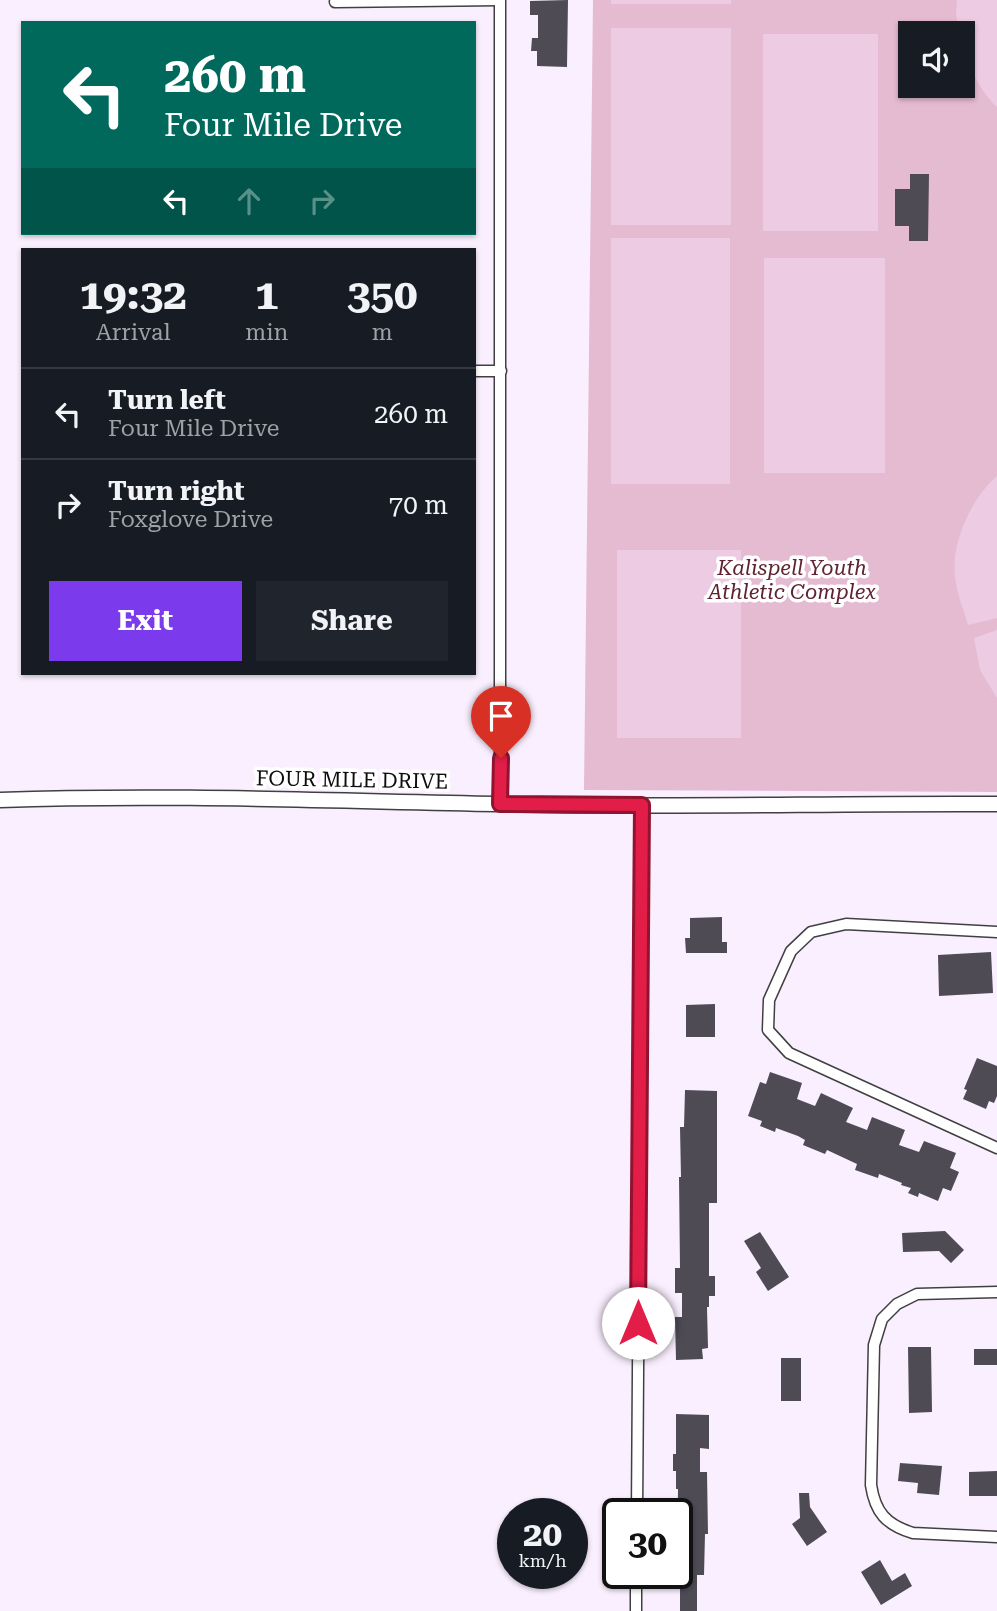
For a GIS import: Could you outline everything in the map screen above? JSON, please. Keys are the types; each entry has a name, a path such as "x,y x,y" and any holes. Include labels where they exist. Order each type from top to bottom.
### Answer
{"street":[{"path":"335,2 499,0 500,804"},
{"path":"476,371 500,371"},
{"name":"FOUR MILE DRIVE","path":"0,800 95,796 500,804 997,804"},
{"path":"637,1498 642,805"},
{"path":"997,932 846,924 811,932 791,951 769,1000 768,1030 789,1052 997,1148"},
{"path":"997,1292 918,1294 897,1304 882,1319 874,1345 871,1485 878,1512 887,1522 899,1529 913,1533 997,1537"},
{"path":"636,1589 636,1611"}],"green space":[{"name":"Kalispell Youth Athletic Complex","path":"593,0 997,0 997,792 584,790"}],"shaded area":[{"path":"611,0 731,0 731,4 611,4"},
{"path":"957,0 997,0 997,107 975,76 975,21 957,21"},
{"path":"611,28 731,28 731,225 611,225"},
{"path":"763,34 878,34 878,231 763,231"},
{"path":"611,238 730,238 730,484 611,484"},
{"path":"764,258 885,258 885,473 764,473"},
{"path":"997,476 997,618 968,625 957,588 955,555 970,510 987,485"},
{"path":"617,550 741,550 741,738 617,738"},
{"path":"997,630 997,698 980,670 974,638"}],"building":[{"path":"568,0 567,67 537,66 537,51 531,51 532,38 538,38 538,15 530,15 530,1"},
{"path":"910,174 929,174 928,241 909,241 909,226 895,226 895,189 910,189"},
{"path":"722,917 722,942 727,942 727,953 686,953 685,938 690,938 690,918"},
{"path":"991,952 993,993 939,996 938,955"},
{"path":"715,1004 715,1037 686,1037 686,1005"},
{"path":"977,1058 997,1066 997,1096 994,1103 989,1101 986,1109 963,1099 967,1090 964,1089"},
{"path":"770,1072 802,1083 797,1099 815,1106 821,1093 853,1108 846,1122 867,1130 872,1117 905,1130 899,1145 919,1152 924,1141 956,1153 950,1168 959,1172 951,1191 943,1188 938,1201 919,1193 918,1197 908,1193 911,1188 901,1185 902,1183 879,1174 878,1178 855,1170 857,1164 827,1150 825,1154 803,1145 805,1140 798,1136 776,1128 775,1132 760,1126 762,1121 748,1116 760,1082 766,1084"},
{"path":"685,1090 717,1091 717,1203 709,1203 709,1276 715,1276 715,1296 709,1296 708,1348 702,1349 703,1359 676,1360 675,1317 682,1317 682,1293 675,1293 675,1268 680,1268 680,1127 684,1127"},
{"path":"945,1231 964,1250 951,1263 939,1251 903,1252 902,1233"},
{"path":"760,1232 789,1277 768,1291 756,1272 761,1268 744,1241"},
{"path":"908,1347 931,1347 932,1412 909,1413"},
{"path":"974,1349 997,1349 997,1365 974,1365"},
{"path":"781,1358 801,1358 801,1401 781,1401"},
{"path":"676,1414 709,1415 709,1449 700,1448 700,1472 707,1472 708,1534 705,1534 704,1575 697,1575 697,1611 680,1611 680,1589 693,1589 693,1498 678,1498 676,1471 673,1471 673,1454 676,1454"},
{"path":"900,1463 942,1466 939,1495 917,1493 918,1483 898,1481"},
{"path":"997,1471 997,1496 969,1496 969,1472"},
{"path":"799,1493 809,1493 810,1507 827,1532 807,1546 792,1524 800,1518"},
{"path":"880,1560 892,1581 905,1573 912,1586 881,1605 861,1572"}],"route":[{"path":"501,758 500,804 642,805 638,1323"}]}
